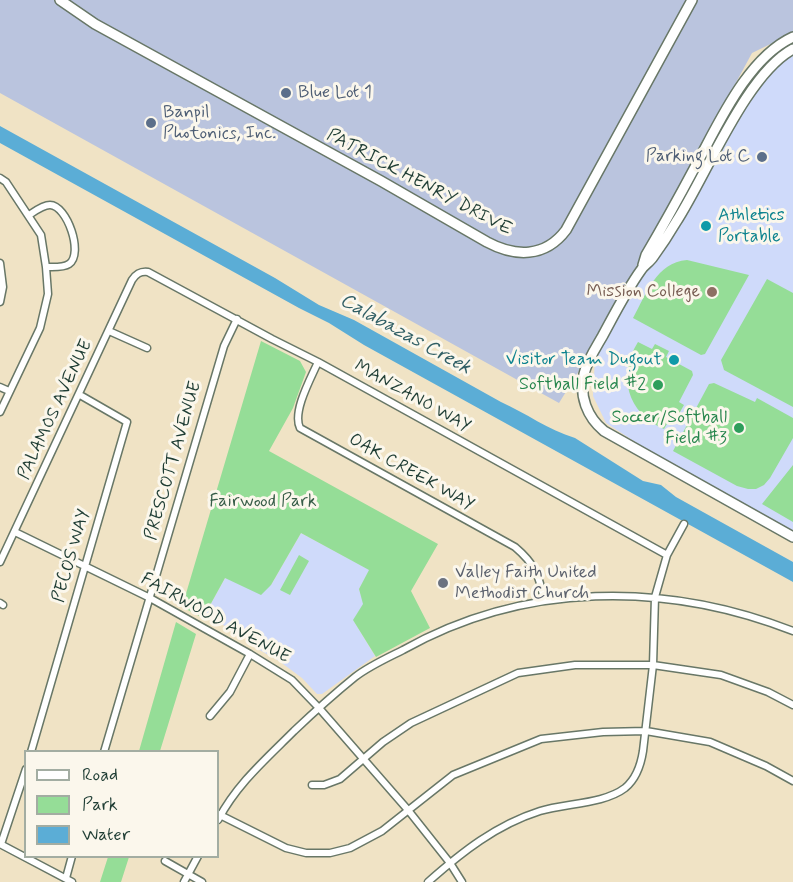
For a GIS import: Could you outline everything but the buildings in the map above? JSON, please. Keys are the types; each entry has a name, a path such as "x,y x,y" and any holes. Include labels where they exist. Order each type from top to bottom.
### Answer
{"street":[{"name":"PATRICK HENRY DRIVE","path":"60,0 95,24 381,180 487,242 504,250 526,254 547,248 566,230 692,0"},
{"path":"793,37 772,49 733,100 586,368 583,393 590,415 600,428 610,435 793,537"},
{"path":"642,267 652,259 677,221 750,94 778,59 793,49"},
{"path":"0,178 6,182 40,235 48,294 40,328 0,412"},
{"path":"29,215 45,206 56,206 61,210 74,239 75,249 72,261 68,265 46,267"},
{"path":"0,264 3,287 0,302"},
{"name":"MANZANO WAY","path":"140,273 148,272 318,362 667,555"},
{"name":"PALAMOS AVENUE","path":"0,562 132,280 140,273"},
{"name":"PRESCOTT AVENUE","path":"105,750 224,346 237,319"},
{"path":"109,331 147,348"},
{"name":"OAK CREEK WAY","path":"318,362 302,399 297,420 300,428 514,548 532,564 544,600"},
{"path":"0,387 9,392"},
{"name":"PECOS WAY","path":"32,750 127,422 80,394"},
{"path":"428,882 492,832 516,820 542,811 602,798 626,787 641,763 646,731 653,665 655,597 667,555 684,524"},
{"name":"FAIRWOOD AVENUE","path":"15,532 150,598 286,675 319,708 408,810 450,863 462,882"},
{"path":"219,815 242,782 356,676 427,636 484,614 544,600 604,594 655,597 721,608 793,631"},
{"path":"210,716 230,692 250,654"},
{"path":"312,785 324,785 340,779 383,742 411,723 518,673 575,665 653,665 721,675 768,692 793,705"},
{"path":"219,816 285,848 306,853 330,853 369,840 453,776 541,739 603,732 646,731 710,741 793,781"},
{"path":"24,775 0,844 24,856"},
{"path":"27,858 72,882"},
{"path":"66,878 71,858"},
{"path":"184,882 197,858"},
{"path":"165,861 202,882"}],"shaded area":[{"path":"0,0 793,0 793,33 752,53 587,358 559,403 0,93"},
{"name":"Mission College","path":"793,53 793,532 663,460 606,423 593,396 595,357 629,295 653,262 753,96 776,66"},
{"path":"301,533 370,570 359,589 364,603 354,621 375,656 322,694 317,694 302,678 279,661 249,644 246,638 209,617 203,618 225,578 271,585"}],"green space":[{"path":"687,260 749,275 705,354 701,355 633,318 648,289 660,273 676,262"},
{"path":"767,279 793,293 793,407 724,370 721,360"},
{"name":"Fairwood Park","path":"261,341 300,361 306,372 293,408 269,451 438,544 411,591 430,628 376,657 353,620 363,604 359,589 369,570 301,533 271,585 261,595 225,578 203,618 182,607"},
{"name":"Softball Field #2","path":"638,342 652,349 655,344 669,351 666,357 692,371 693,375 679,402 684,405 676,419 671,417 664,429 641,413 629,392 628,367"},
{"name":"Soccer/Softball Field #3","path":"714,383 755,402 757,398 793,418 793,438 770,478 756,489 737,486 673,451 709,384"},
{"path":"793,465 793,522 762,504"},
{"path":"299,555 309,561 290,595 280,590"},
{"path":"176,622 196,634 160,750 139,750"},
{"path":"108,858 129,858 121,882 100,882"}],"water":[{"path":"0,126 275,278 319,305 354,320 501,402 556,431 575,438 643,481 661,485 676,497 793,562 793,582 364,345 329,323 0,143"}],"place":[{"name":"Blue Lot 1","path":"286,93"},
{"name":"Banpil Photonics, Inc.","path":"151,123"},
{"name":"Parking Lot C","path":"762,157"},
{"name":"Athletics Portable","path":"706,226"},
{"name":"Mission College","path":"712,292"},
{"name":"Visitor Team Dugout","path":"674,360"},
{"name":"Softball Field #2","path":"658,385"},
{"name":"Soccer/Softball Field #3","path":"739,428"},
{"name":"Valley Faith United Methodist Church","path":"443,583"}],"water label":[{"name":"Calabazas Creek","path":"405,335"}]}
